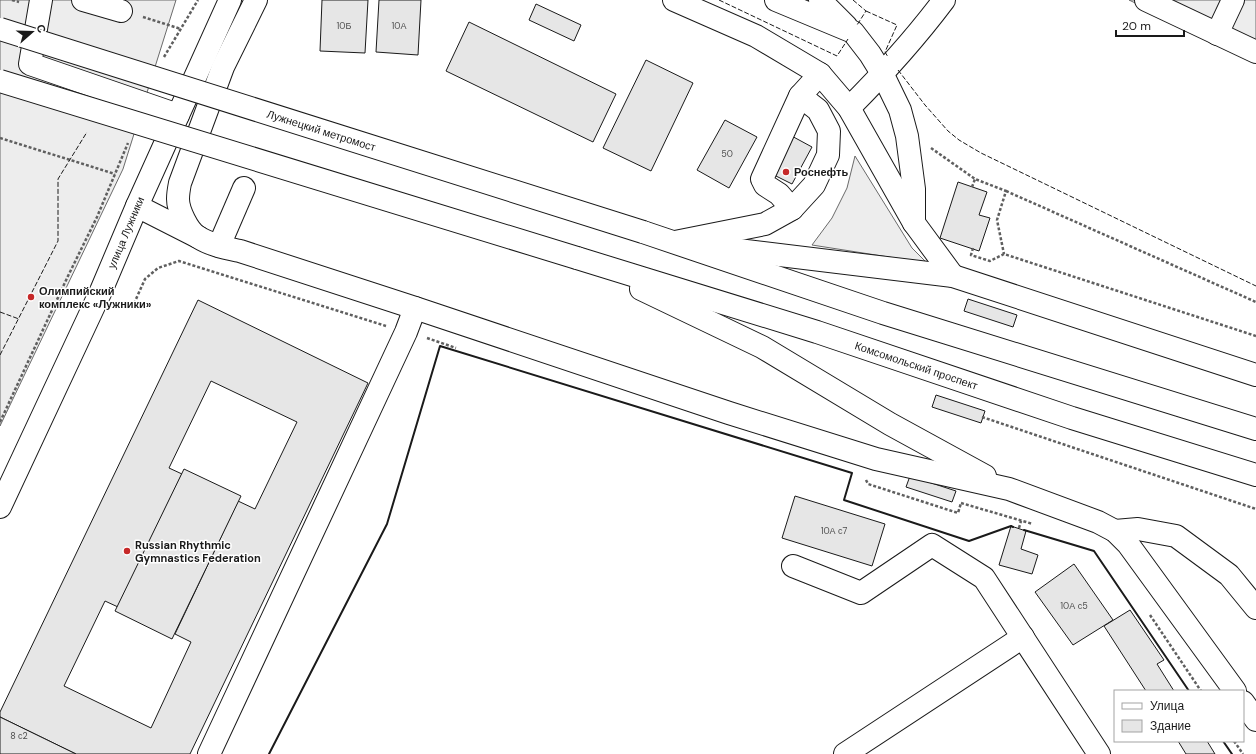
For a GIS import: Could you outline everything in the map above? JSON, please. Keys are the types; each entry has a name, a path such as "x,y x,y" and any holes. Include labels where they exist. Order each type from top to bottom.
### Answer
{"main road":[{"path":"41,0 30,64 178,115"},
{"path":"83,0 121,11"},
{"name":"улица Лужники","path":"0,507 101,291 137,206 230,0"},
{"path":"198,237 191,231 182,215 178,199 180,183 223,67 256,0"},
{"path":"674,0 756,36 820,74 849,108 914,223 953,276"},
{"path":"776,0 853,32"},
{"path":"820,0 853,32 870,54 883,75 900,110 907,136 914,189 914,223"},
{"path":"849,108 883,75 908,47 944,0"},
{"path":"1146,0 1256,52"},
{"path":"1216,34 1233,0"},
{"name":"Лужнецкий метромост","path":"0,29 674,242"},
{"path":"792,209 779,194 765,185 762,179 800,96 820,74"},
{"path":"0,81 577,258 762,347 890,424 1009,489"},
{"path":"674,242 765,224 792,209 814,185 828,155 828,131 818,110 800,96"},
{"path":"219,246 244,188"},
{"path":"137,206 219,246 240,251 415,308 729,413 876,459 1009,489 1098,522 1116,532 1128,544 1234,690"},
{"path":"674,242 953,276 1256,375"},
{"path":"674,242 883,313 1256,429"},
{"name":"Комсомольский проспект","path":"577,258 817,332 1072,418 1256,475"},
{"path":"209,754 406,332 415,308"},
{"path":"1116,532 1138,528 1176,536 1229,575 1247,592 1256,608"},
{"path":"793,566 861,593 932,545 984,578 1100,754"},
{"path":"845,754 1023,637"},
{"path":"1244,703 1256,720"}],"path":[{"path":"163,59 198,0"},
{"path":"121,11 181,29"},
{"path":"0,138 115,174"},
{"path":"0,422 65,283 98,217 130,139"},
{"path":"929,141 931,148 975,179 1006,191 1256,302"},
{"path":"972,187 975,179"},
{"path":"1004,254 997,220 1006,191"},
{"path":"973,248 971,255 990,261 1004,254 1256,336"},
{"path":"132,308 145,279 158,268 179,261 459,348"},
{"path":"982,417 1256,509"},
{"path":"865,479 868,484 958,513 961,503"},
{"path":"999,514 1036,525"},
{"path":"1018,528 1021,521"},
{"path":"1148,613 1200,690"},
{"path":"1235,742 1243,754"}],"shaded area":[{"name":"Олимпийский комплекс «Лужники»","path":"0,0 176,0 123,169 0,426"},
{"path":"1129,0 1256,0 1256,61"},
{"path":"855,156 912,248 927,263 812,245 832,218 847,188"}],"building":[{"path":"322,0 368,0 365,53 320,51"},
{"path":"379,0 421,0 418,55 376,52"},
{"path":"536,4 581,25 574,41 529,20"},
{"path":"469,22 616,94 593,142 446,71"},
{"path":"646,60 693,83 651,171 603,148"},
{"path":"725,120 757,137 729,188 697,170"},
{"path":"788,134 812,147 792,184 768,172"},
{"path":"958,182 987,192 979,215 990,218 979,251 940,238"},
{"path":"968,299 1017,315 1013,327 964,311"},
{"path":"198,300 368,383 190,754 76,754 0,717 0,712","holes":["211,381 297,422 255,509 238,501 175,634 191,642 151,728 64,686 105,601 118,607 182,474 169,468"]},
{"path":"936,395 985,411 981,423 932,407"},
{"path":"184,469 241,496 172,639 115,611"},
{"path":"910,476 956,491 952,502 906,487"},
{"path":"795,496 885,524 872,566 782,538"},
{"path":"1011,526 1026,531 1021,549 1038,555 1032,574 999,565"},
{"path":"1074,564 1113,620 1073,645 1035,592"},
{"path":"1130,610 1164,660 1157,664 1173,690 1145,690 1104,626"},
{"path":"0,717 76,754 0,754"},
{"path":"1179,742 1208,742 1215,754 1186,754"}],"fence":[{"path":"719,0 837,56 848,39"},
{"path":"853,0 866,11 857,25"},
{"path":"866,11 897,25 885,52 888,57"},
{"path":"898,70 925,105 948,131 959,140 981,153 1256,286"},
{"path":"0,355 58,241 58,179 87,132"},
{"path":"0,312 19,319"}],"wall":[{"path":"269,754 387,524 440,346 852,473 844,500 969,541 1011,526 1013,527"},
{"path":"1024,530 1094,551 1188,690"},
{"path":"1224,742 1232,754"}],"place":[{"name":"Роснефть","path":"786,172"},
{"name":"Олимпийский комплекс «Лужники»","path":"31,297"},
{"name":"Russian Rhythmic Gymnastics Federation","path":"127,551"}]}
